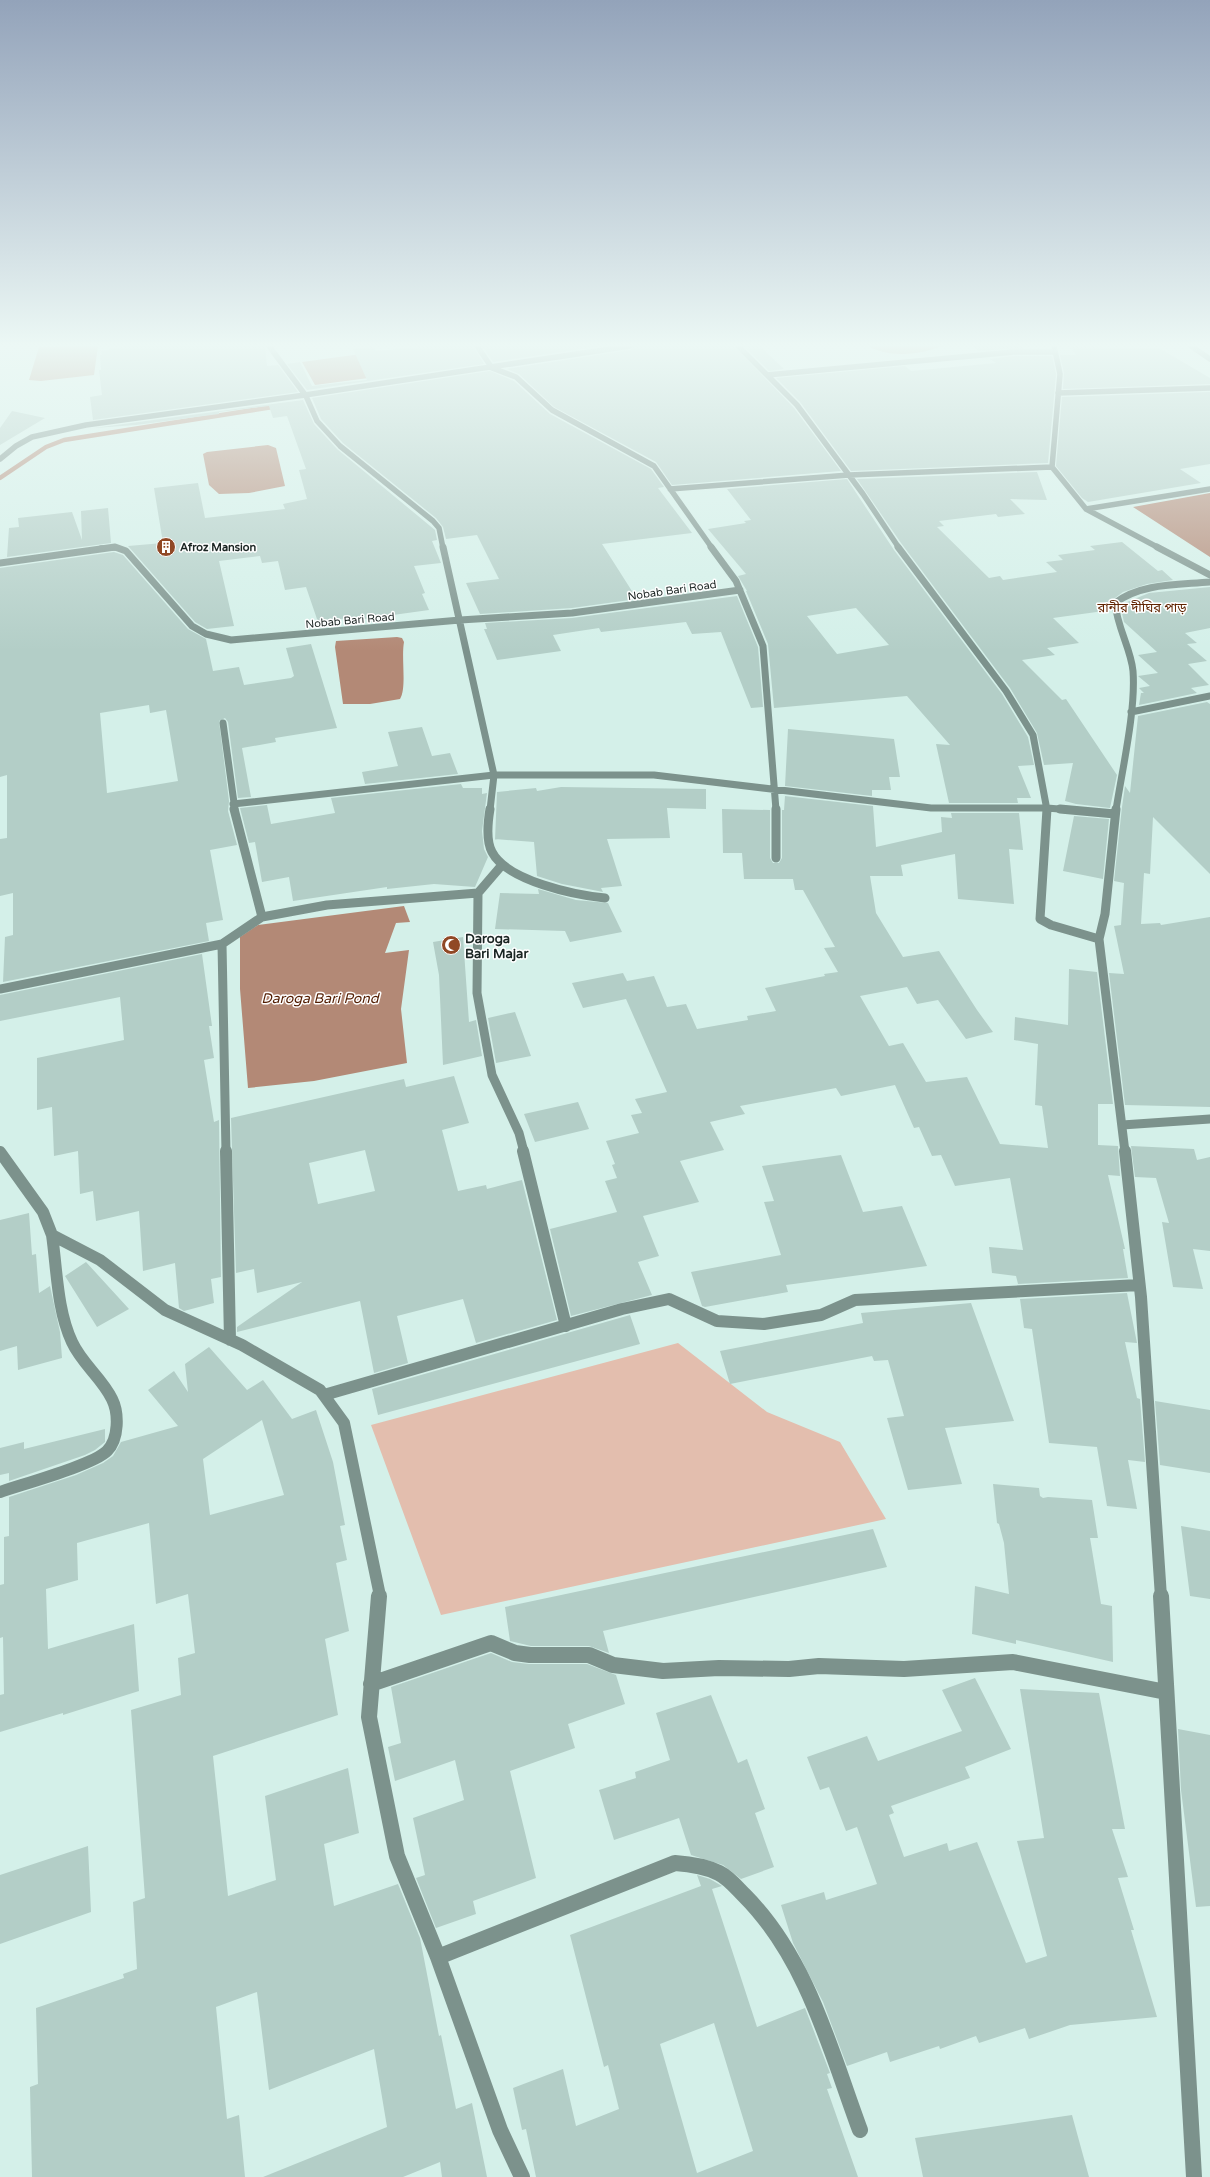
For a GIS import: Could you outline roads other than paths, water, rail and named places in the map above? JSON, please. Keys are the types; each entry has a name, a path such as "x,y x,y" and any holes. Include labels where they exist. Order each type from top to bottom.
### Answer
{"street":[{"path":"0,459 14,448"},
{"path":"342,448 433,521 439,528 494,775 488,824 491,851 502,865 540,884 577,895 605,898"},
{"path":"622,448 654,466 736,581 763,646 776,791 776,858"},
{"path":"829,448 898,547 1006,691 1033,735 1046,808 1040,919 1050,925 1099,939"},
{"path":"1054,448 1052,467 1086,509 1210,575"},
{"path":"670,489 849,475 1052,467"},
{"path":"1086,509 1210,489"},
{"name":"Nobab Bari Road","path":"0,563 107,548 119,548 126,551 199,632 215,638 231,640 460,620 579,613 740,590"},
{"path":"1194,2177 1166,1692 1139,1285 1122,1125 1099,939 1104,914 1115,814 1131,712 1133,670 1116,616 1115,603 1120,597 1142,590 1210,582"},
{"path":"1131,712 1210,696"},
{"path":"223,723 233,804 262,917"},
{"path":"233,804 494,775 654,775 776,791 931,808 1046,808 1115,814"},
{"path":"502,865 478,893 476,993 492,1075 519,1133 566,1326"},
{"path":"0,989 222,944 262,917 327,905 478,893"},
{"path":"222,944 230,1340"},
{"path":"1122,1125 1210,1119"},
{"path":"0,1152 43,1212 52,1235 64,1315 71,1341 83,1361 96,1374 112,1396 117,1412 115,1440 108,1452 97,1458 0,1492"},
{"path":"52,1235 100,1260 165,1310 230,1340 320,1390 344,1423 380,1591 369,1716 397,1856 438,1957 500,2130 522,2177"},
{"path":"324,1395 622,1309 669,1299 717,1321 764,1324 821,1314 855,1300 1139,1285"},
{"path":"371,1684 476,1646 491,1643 515,1653 530,1655 589,1655 613,1665 663,1671 686,1671 719,1668 789,1669 819,1666 904,1669 1013,1662 1166,1692"},
{"path":"438,1957 675,1862 687,1863 717,1872 746,1895 778,1933 806,1988 823,2029 860,2130"}],"water":[{"path":"245,448 276,448 285,486 249,493 219,494 209,485 203,454 207,452"},
{"path":"1210,493 1210,557 1133,507"},
{"path":"397,637 402,638 404,642 404,680 400,699 370,704 343,704 335,647 336,641"},
{"name":"Daroga Bari Pond","path":"404,906 410,922 396,923 385,953 409,950 401,1009 407,1063 314,1081 248,1088 240,989 240,937 258,925"}],"waterway":[{"path":"0,478 45,448"}],"place":[{"name":"Afroz Mansion","path":"166,547"},
{"name":"Daroga Bari Majar","path":"451,945"}],"district":[{"name":"রানীর দীঘির পাড়","path":"1142,607"}]}
